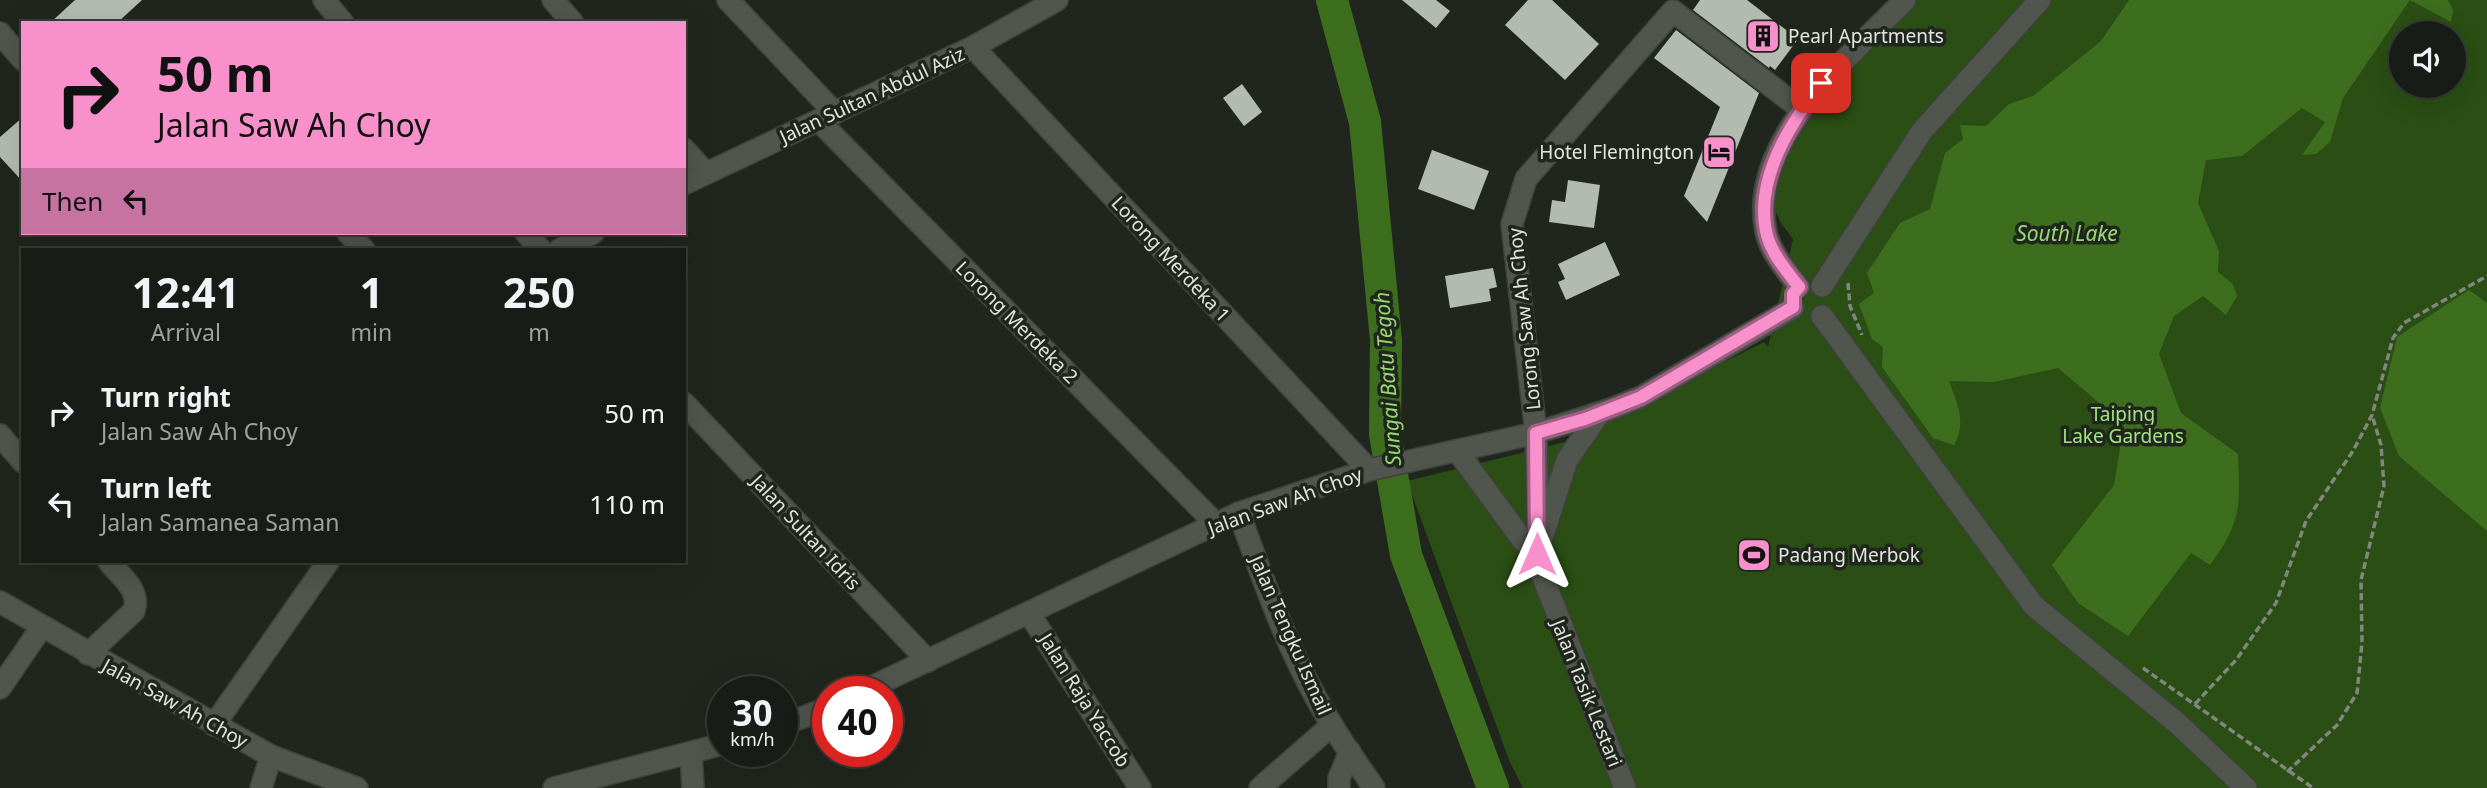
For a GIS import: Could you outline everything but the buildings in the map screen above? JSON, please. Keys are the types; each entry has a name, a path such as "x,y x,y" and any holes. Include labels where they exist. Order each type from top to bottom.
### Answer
{"street":[{"path":"324,0 341,21"},
{"path":"553,0 571,21"},
{"path":"727,0 827,117"},
{"name":"Jalan Sultan Abdul Aziz","path":"686,183 973,47 1057,0"},
{"path":"1822,316 1805,319 1766,232 1765,202 1772,168 1801,109 1821,83 1905,0"},
{"path":"1822,286 1922,131 2040,0"},
{"name":"Lorong Saw Ah Choy","path":"1536,433 1513,244 1516,203 1526,179 1673,11 1801,109"},
{"path":"0,33 21,58"},
{"name":"Lorong Merdeka 1","path":"973,47 1375,470"},
{"name":"Lorong Merdeka 2","path":"827,117 1216,524"},
{"path":"686,151 706,173"},
{"path":"350,235 362,248"},
{"path":"563,248 589,235"},
{"path":"1796,297 1808,282 1822,286 1830,300 1822,316"},
{"name":"Jalan Saw Ah Choy","path":"896,676 1239,513 1375,470 1536,433 1599,414 1641,397 1796,297"},
{"path":"1822,316 2034,606 2177,723 2246,788"},
{"name":"Jalan Sultan Idris","path":"686,405 928,661"},
{"path":"1458,452 1524,542 1537,554 1567,460 1599,414"},
{"name":"Jalan Tasik Lestari","path":"1536,433 1537,554 1543,581 1625,788"},
{"path":"0,435 21,460"},
{"name":"Jalan Tengku Ismail","path":"1239,513 1265,584 1303,671 1332,725 1374,788"},
{"path":"88,654 134,611 137,602 135,593 109,563"},
{"path":"214,725 327,563"},
{"name":"Jalan Saw Ah Choy","path":"0,602 41,628 271,756 357,788"},
{"name":"Jalan Raja Yaccob","path":"1029,613 1140,788"},
{"path":"0,688 8,659 41,628"},
{"path":"1260,788 1332,725"},
{"path":"554,788 707,749"},
{"path":"1339,788 1339,778 1350,752"},
{"path":"691,754 693,788"},
{"path":"261,788 271,756"}],"path":[{"path":"2195,704 2236,660 2276,603 2306,521 2353,451 2372,415 2393,338 2404,323 2487,276"},
{"path":"1850,278 1850,306 1865,342"},
{"path":"2287,772 2337,725 2357,693 2362,643 2361,580 2384,486 2381,445 2372,415"},
{"path":"2135,663 2313,788"}],"green space":[{"name":"Taiping Lake Gardens","path":"1912,0 2487,0 2487,788 1523,788 1509,760 1407,481 1565,442 1764,342 1768,347 1793,239 1773,206 1775,180 1801,117"}],"water":[{"name":"South Lake","path":"2129,0 2410,0 2396,21 2389,21 2389,31 2343,98 2330,142 2316,154 2302,155 2325,122 2302,108 2242,156 2206,160 2198,203 2219,251 2218,272 2233,284 2237,296 2226,315 2203,296 2174,316 2159,354 2181,413 2238,454 2237,512 2228,537 2210,565 2191,553 2128,636 2078,603 2052,565 2114,485 2124,424 2058,368 1994,382 1949,381 1958,405 1958,436 1954,445 1933,438 1882,367 1883,347 1872,339 1859,304 1874,293 1867,273 1900,223 1930,209 1945,153 1963,139 1960,125 1986,126 2009,104 2033,96 2101,41"},
{"path":"2410,0 2448,0 2453,10 2449,21"},
{"path":"2469,290 2487,303 2487,531 2399,456 2380,408 2397,337"}],"waterway":[{"name":"Sungai Batu Tegoh","path":"1332,0 1365,122 1386,340 1385,434 1406,555 1493,788"}],"place":[{"name":"Pearl Apartments","path":"1763,36"},
{"name":"Hotel Flemington","path":"1719,152"},
{"name":"Padang Merbok","path":"1754,555"}],"route":[{"path":"1537,554 1536,433 1585,419 1641,397 1793,307 1793,294 1799,287 1775,254 1766,232 1765,202 1772,168 1786,136 1801,109 1821,83"}]}
